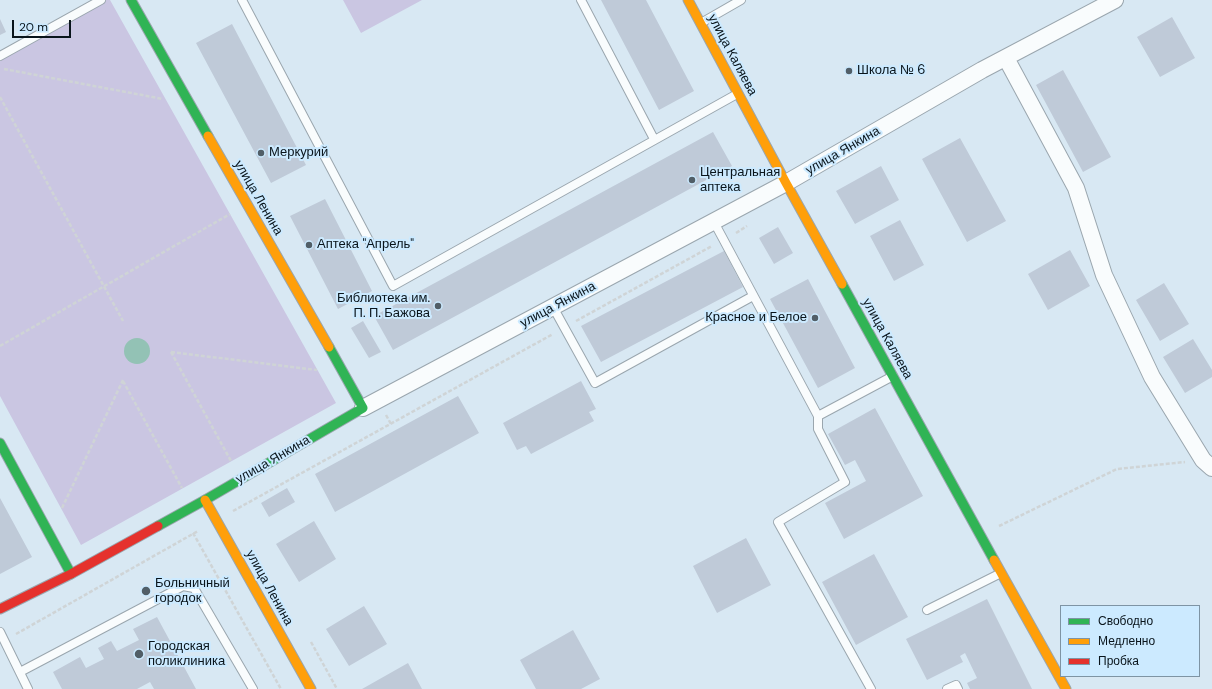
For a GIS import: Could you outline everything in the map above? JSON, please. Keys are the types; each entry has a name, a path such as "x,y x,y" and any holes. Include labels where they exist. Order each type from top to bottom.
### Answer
{"main road":[{"name":"улица Ленина","path":"131,0 363,408"},
{"name":"улица Каляева","path":"688,0 786,183 1066,689"},
{"name":"улица Янкина","path":"0,609 71,574 205,500 363,408"},
{"path":"0,443 71,574"},
{"name":"улица Ленина","path":"205,500 311,689"}],"street":[{"name":"улица Янкина","path":"363,408 786,183 1006,58 1115,0"},
{"path":"1006,58 1076,188 1104,275 1152,377 1208,464"}],"lane":[{"path":"0,56 101,0"},
{"path":"242,0 393,286 738,93"},
{"path":"580,0 654,139"},
{"path":"701,23 740,0"},
{"path":"714,222 818,416 818,429 845,482 778,522 870,689"},
{"path":"553,307 595,383 753,296"},
{"path":"818,416 893,376"},
{"path":"927,610 1002,573"},
{"path":"20,672 183,586 194,588 253,689"},
{"path":"0,632 20,672 26,688"},
{"path":"947,689 956,685 958,689"}],"path":[{"path":"0,69 165,99"},
{"path":"0,96 123,321"},
{"path":"0,346 230,214"},
{"path":"4,641 193,533 748,225"},
{"path":"231,461 171,352 317,370"},
{"path":"62,508 123,380 182,488"},
{"path":"999,526 1117,468 1208,464"},
{"path":"193,533 281,689"}],"shaded area":[{"path":"102,0 110,0 336,403 81,545 0,396 0,56"},
{"path":"343,0 422,0 361,33"},
{"path":"137,338 146,342 150,351 146,360 137,364 128,360 124,351 128,342"}],"building":[{"path":"601,0 646,0 694,91 659,110"},
{"path":"1172,17 1195,58 1160,77 1137,37"},
{"path":"0,19 6,32 0,35"},
{"path":"232,24 306,165 271,183 196,43"},
{"path":"1063,70 1111,157 1083,172 1036,85"},
{"path":"713,132 732,166 393,350 374,316"},
{"path":"960,138 1006,221 967,242 922,159"},
{"path":"881,166 899,200 855,224 836,191"},
{"path":"325,199 372,291 338,309 290,216"},
{"path":"900,220 924,265 894,281 870,236"},
{"path":"778,227 793,253 774,264 759,238"},
{"path":"1070,250 1090,286 1048,310 1028,274"},
{"path":"724,251 743,287 601,362 581,326"},
{"path":"808,279 855,368 818,388 770,299"},
{"path":"1164,283 1189,324 1160,341 1136,300"},
{"path":"363,321 381,352 369,358 351,328"},
{"path":"1193,339 1212,370 1212,377 1185,393 1163,357"},
{"path":"581,381 596,409 589,412 594,421 531,454 526,446 517,450 503,423"},
{"path":"458,396 479,433 335,512 315,474"},
{"path":"875,408 923,496 844,539 825,503 866,481 855,460 845,465 828,434"},
{"path":"287,488 295,502 269,517 261,503"},
{"path":"0,498 32,557 0,574"},
{"path":"314,521 336,559 299,582 276,544"},
{"path":"746,538 771,585 717,613 693,566"},
{"path":"874,554 908,617 856,645 822,582"},
{"path":"987,599 1032,689 970,689 967,683 977,678 965,653 960,656 963,662 927,680 906,639"},
{"path":"364,606 387,644 349,666 326,629"},
{"name":"Городская поликлиника","path":"157,617 196,689 154,689 150,682 137,689 62,689 53,672 80,657 86,668 104,659 98,648 111,641 117,651 139,640 133,629"},
{"path":"573,630 600,679 581,689 536,689 520,660"},
{"path":"408,663 422,689 362,689"}],"traffic: fast":[{"path":"131,0 208,136"},
{"path":"842,284 994,560"},
{"path":"158,526 363,408 329,347"},
{"path":"0,443 71,574"}],"traffic: slow":[{"path":"688,0 842,284"},
{"path":"208,136 329,347"},
{"path":"205,500 311,689"},
{"path":"994,560 1066,689"}],"traffic: jam":[{"path":"0,609 71,574 158,526"}],"place":[{"name":"Школа № 6","path":"849,71"},
{"name":"Меркурий","path":"261,153"},
{"name":"Центральная аптека","path":"692,180"},
{"name":"Аптека \"Апрель\"","path":"309,245"},
{"name":"Библиотека им. П. П. Бажова","path":"438,306"},
{"name":"Красное и Белое","path":"815,318"},
{"name":"Больничный городок","path":"146,591"},
{"name":"Городская поликлиника","path":"139,654"}]}
